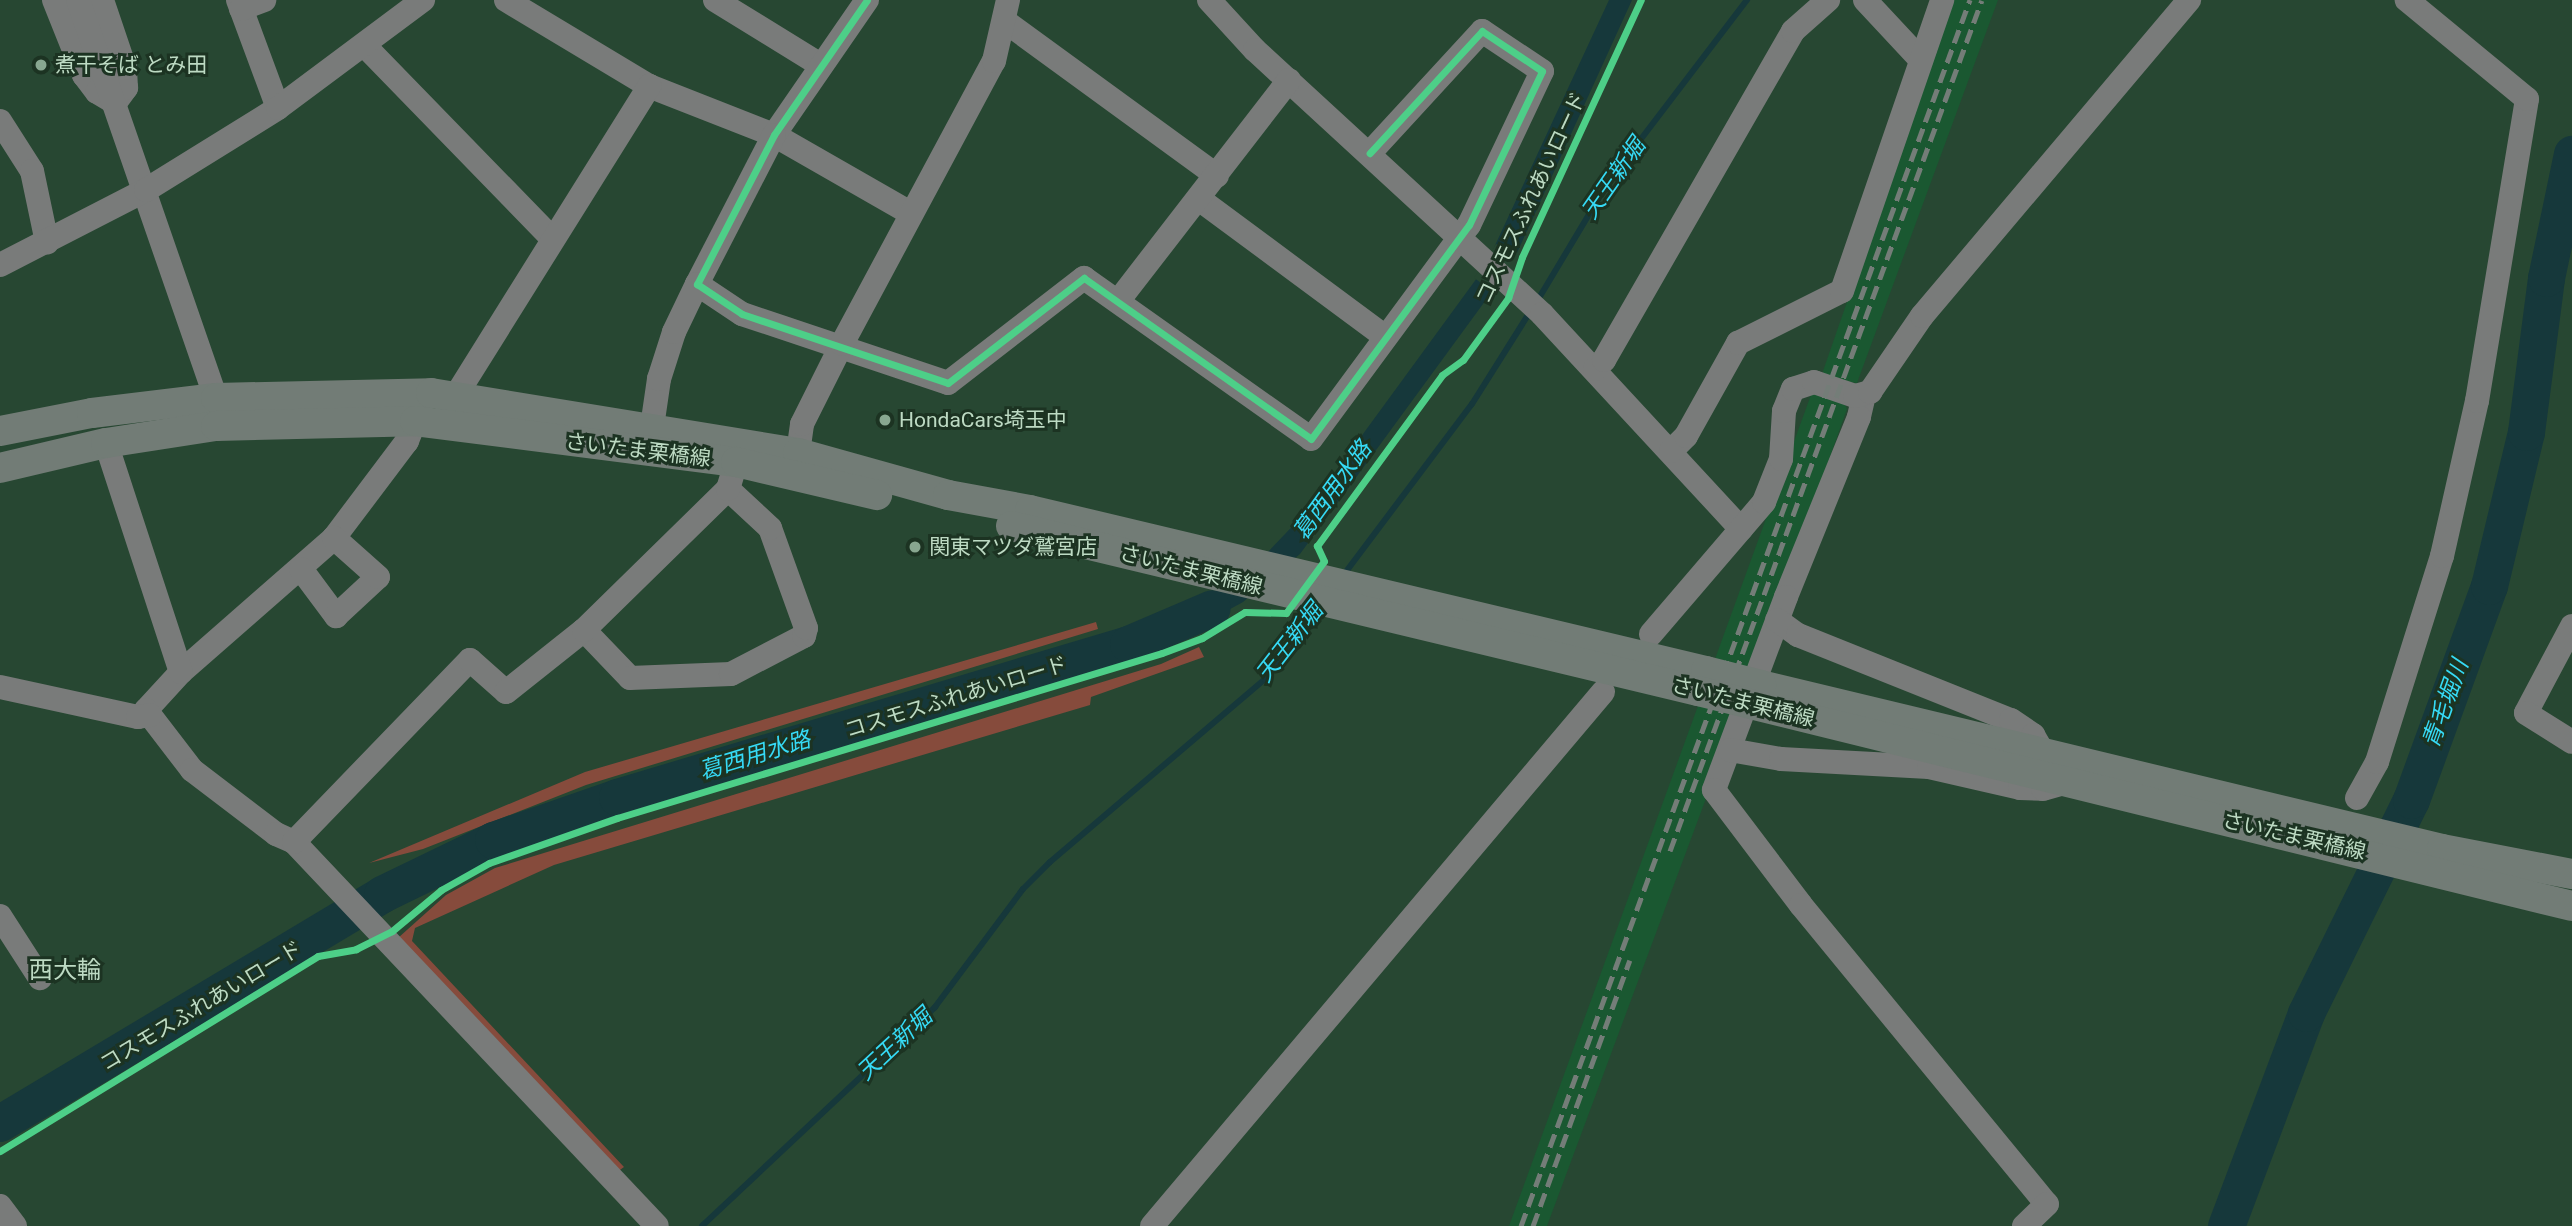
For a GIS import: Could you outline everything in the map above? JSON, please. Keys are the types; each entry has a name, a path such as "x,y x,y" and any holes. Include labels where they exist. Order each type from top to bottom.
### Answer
{"main road":[{"name":"さいたま栗橋線","path":"0,468 106,443 216,412 431,393 652,427 797,453 1208,563 1758,695 2065,782 2346,837"},
{"name":"さいたま栗橋線","path":"0,431 92,413 216,412 415,421 732,475 1208,563"},
{"name":"さいたま栗橋線","path":"1758,695 2044,754 2346,837 2438,859 2572,906"},
{"name":"さいたま栗橋線","path":"2438,859 2572,874"}],"street":[{"path":"54,0 84,75 97,92 115,103"},
{"path":"78,0 146,190 216,412"},
{"path":"102,0 125,68 126,88 115,103"},
{"path":"0,265 146,190 278,108 365,46 423,0"},
{"path":"506,0 649,86 774,135 910,213"},
{"path":"715,0 819,64"},
{"path":"652,427 659,379 674,332 697,284 774,135 819,64 867,0"},
{"path":"1209,0 1289,80 1461,236 1542,314 1741,529"},
{"path":"1595,369 1604,360 1793,31 1828,0"},
{"path":"1866,0 1921,60"},
{"path":"1671,451 1686,436 1738,343 1842,291 1942,0"},
{"path":"1651,634 1764,502 1781,459 1784,411 1793,390 1814,383 1839,393 1864,395 1882,382 1922,316 2189,0"},
{"path":"2357,797 2377,762 2442,556 2477,401 2528,99 2407,0"},
{"path":"248,3 278,108"},
{"path":"797,453 802,424 842,344 994,61 1007,11 1217,176"},
{"path":"697,284 742,314 842,344 948,383 1084,278 1119,300 1311,439 1384,336 1461,236 1539,80 1538,66 1482,31 1370,153"},
{"path":"365,46 553,239"},
{"path":"1119,300 1289,80"},
{"path":"455,397 649,86"},
{"path":"4,136 37,186 47,242"},
{"path":"1199,199 1384,336"},
{"path":"1864,395 1859,417 1777,620 1714,790 1801,905 2047,1204 2024,1226"},
{"path":"415,421 407,441 334,538 302,569 181,672 146,710 192,770 276,834 293,842 657,1226"},
{"path":"106,443 181,672"},
{"path":"293,842 470,660 506,692 584,629 732,475 770,528 806,628 804,636 731,674 630,678 584,629"},
{"path":"302,569 336,616 378,577 334,538"},
{"path":"1777,620 1798,635 2011,720 2032,735 2044,754"},
{"path":"2572,626 2526,713 2572,742"},
{"path":"0,687 138,717 150,715"},
{"path":"1152,1226 1602,692"},
{"path":"1730,750 1781,759 1929,767 2020,788 2043,789 2065,782"},
{"path":"0,916 40,978"},
{"path":"0,1206 15,1226"}],"shaded area":[{"path":"1952,0 1998,0 1857,383 1825,378 1823,371"},
{"path":"1812,392 1844,403 1847,409 1759,656 1547,1226 1509,1226"},
{"path":"1096,622 1098,629 586,785 423,849 369,863 585,772"},
{"path":"1199,647 1204,657 1091,697 1090,705 554,865 415,928 412,941 624,1167 617,1172 398,938 446,895 495,868 1161,664"}],"water":[{"path":"1609,0 1632,0 1516,255 1491,293 1300,554 1243,602 1170,642 1166,620 1247,574 1306,512 1485,267"}],"pier":[{"path":"1496,244 1518,253 1494,292 1474,278"}],"waterway":[{"name":"天王新堀","path":"1536,303 1609,181 1747,0"},
{"name":"青毛堀川","path":"2226,1226 2306,1013 2411,800 2489,586 2526,432 2546,278 2572,154"},
{"name":"天王新堀","path":"1342,577 1472,404 1530,312"},
{"name":"葛西用水路","path":"0,1123 382,894 493,840 617,797 1128,644 1212,608"},
{"name":"天王新堀","path":"702,1226 935,1007 1023,889 1050,862 1265,679 1318,608"}],"railway":[{"path":"1521,1226 1970,0"},
{"path":"1670,851 1982,0"},
{"path":"1533,1226 1630,960"}],"cycle path":[{"path":"867,0 774,135 697,284 742,314 948,383 1084,278 1311,439 1469,225 1542,71 1482,31 1370,153"},
{"name":"コスモスふれあいロード","path":"0,1151 318,956 356,949 392,931 441,890 489,863 617,818 1162,653 1202,638 1245,612 1286,613 1324,561 1317,546 1442,375 1463,360 1508,298 1522,257 1641,0"}],"place":[{"name":"煮干そば とみ田","path":"41,65"},
{"name":"HondaCars埼玉中","path":"885,420"},
{"name":"関東マツダ鷲宮店","path":"915,547"}],"district":[{"name":"西大輪","path":"65,971"}]}
